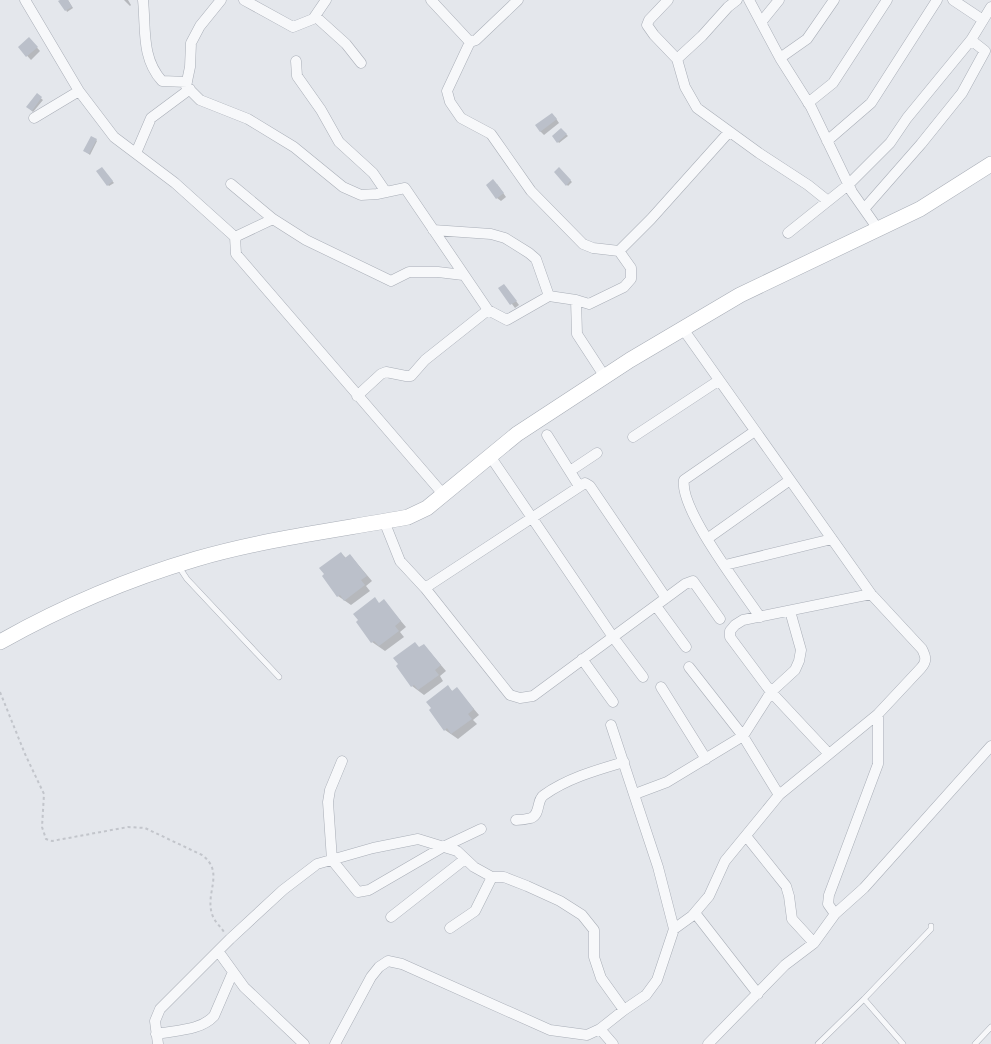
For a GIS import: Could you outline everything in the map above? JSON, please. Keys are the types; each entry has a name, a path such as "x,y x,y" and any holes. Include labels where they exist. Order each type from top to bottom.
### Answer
{"street":[{"path":"25,0 79,91 114,137 175,183 235,237 236,254 443,494"},
{"path":"143,0 146,51 149,62 162,81 188,86 200,100 248,119 294,147 343,187 361,195 405,188 488,310 507,320 549,296 576,300 589,304 624,287 631,279 631,268 619,251 593,248 583,244 531,191 491,134 461,118 450,102 447,91 470,42 476,40 518,0"},
{"path":"136,153 151,118 188,86 190,43 200,26 221,0"},
{"path":"244,0 293,27 313,19 326,0"},
{"path":"431,0 470,42"},
{"path":"668,0 649,20 647,25 654,35 677,59 685,87 697,108 729,132 808,185 828,201"},
{"path":"677,59 702,36 728,7 737,0"},
{"path":"749,0 762,21 780,58 808,103 848,184 878,229"},
{"path":"762,21 779,0"},
{"path":"780,58 807,39 834,0"},
{"path":"808,103 833,83 887,0"},
{"path":"827,141 871,103 937,0"},
{"path":"954,0 983,20"},
{"path":"788,233 848,184 890,143 907,118 971,40 991,7"},
{"path":"315,16 346,44 361,63"},
{"path":"864,209 921,144 962,94 988,50 971,40"},
{"path":"296,61 297,76 321,110 339,142 373,173 386,192"},
{"path":"34,118 79,91"},
{"path":"619,251 651,219 729,132"},
{"path":"0,642 94,595 196,559 278,541 408,517 427,508 516,434 683,329 740,295 920,209 991,164"},
{"path":"231,184 273,219 306,240 391,281 409,272 438,272 463,275"},
{"path":"235,237 273,219"},
{"path":"433,230 491,234 505,238 536,259 549,296"},
{"path":"576,300 577,334 605,377"},
{"path":"357,396 386,372 411,376 432,354 488,310"},
{"path":"334,1044 371,977 379,967 388,961 402,964 550,1030 586,1035 600,1029 624,1010 646,996 656,980 674,929 695,913 709,896 726,861 779,795 878,714 926,662 926,656 922,649 871,594 683,329"},
{"path":"633,437 718,380"},
{"path":"755,431 684,480 683,486 687,502 707,539 760,617"},
{"path":"547,435 579,486"},
{"path":"570,471 597,453"},
{"path":"490,456 533,516 643,677"},
{"path":"707,539 790,480"},
{"path":"426,588 585,483 590,486 666,598"},
{"path":"384,521 400,561 426,588 510,695 520,698 533,696 685,584 693,581 720,619"},
{"path":"725,565 832,540"},
{"path":"829,754 771,692 730,637 730,631 735,625 743,620 871,594"},
{"path":"656,606 686,647"},
{"path":"635,794 667,782 743,736 771,692 795,670 799,661 801,650 790,611"},
{"path":"582,659 612,702"},
{"path":"690,667 743,736 779,795"},
{"path":"661,687 706,759"},
{"path":"836,914 828,904 829,895 878,764 878,714"},
{"path":"611,725 635,794 658,868 674,929"},
{"path":"708,1044 785,966 814,943 836,914 864,888 991,746"},
{"path":"342,761 330,790 328,802 332,860 355,889 363,892 370,890 443,846 481,829"},
{"path":"516,820 535,816 542,796 570,780 624,762"},
{"path":"746,836 786,886 790,896 792,919 814,943"},
{"path":"158,1044 155,1021 160,1010 218,950 295,881 317,864 373,848 418,839 457,851 474,867 492,877 504,877 527,886 560,901 582,914 594,930 594,957 601,978 624,1010"},
{"path":"391,917 465,859"},
{"path":"450,928 475,911 492,877"},
{"path":"695,913 758,994"},
{"path":"218,950 238,979 304,1044"},
{"path":"156,1034 199,1027 209,1021 214,1016 238,979"},
{"path":"600,1029 613,1044"},
{"path":"576,1044 583,1035"}],"lane":[{"path":"178,566 187,579 279,677"},
{"path":"818,1044 864,999 931,929 931,926"},
{"path":"864,999 903,1044"},
{"path":"974,1044 991,1027"}],"path":[{"path":"0,692 23,750 44,794 42,827 46,839 52,841 128,827 146,828 202,855 208,860 214,871 212,914 230,939"}],"building":[{"path":"68,0 72,7 65,11 58,1"},
{"path":"29,37 38,47 26,57 18,47"},
{"path":"37,93 42,97 32,111 26,107"},
{"path":"552,113 557,119 540,132 535,125"},
{"path":"561,128 567,134 557,143 552,136"},
{"path":"91,136 97,139 89,154 83,151"},
{"path":"102,167 113,181 107,186 96,171"},
{"path":"559,167 571,180 566,186 554,172"},
{"path":"493,179 504,193 496,199 486,185"},
{"path":"504,284 517,301 510,305 498,288"},
{"path":"341,552 345,558 350,554 367,576 361,580 365,585 344,601 340,595 337,597 322,576 324,574 319,568"},
{"path":"375,597 379,603 384,599 401,621 395,626 399,631 379,646 374,641 371,643 356,622 358,620 353,614"},
{"path":"415,642 419,647 424,644 441,665 435,670 439,675 418,690 414,685 411,687 396,666 398,664 393,658"},
{"path":"448,685 452,691 457,687 474,709 468,714 472,719 451,734 447,728 444,731 429,710 431,708 426,702"}]}
